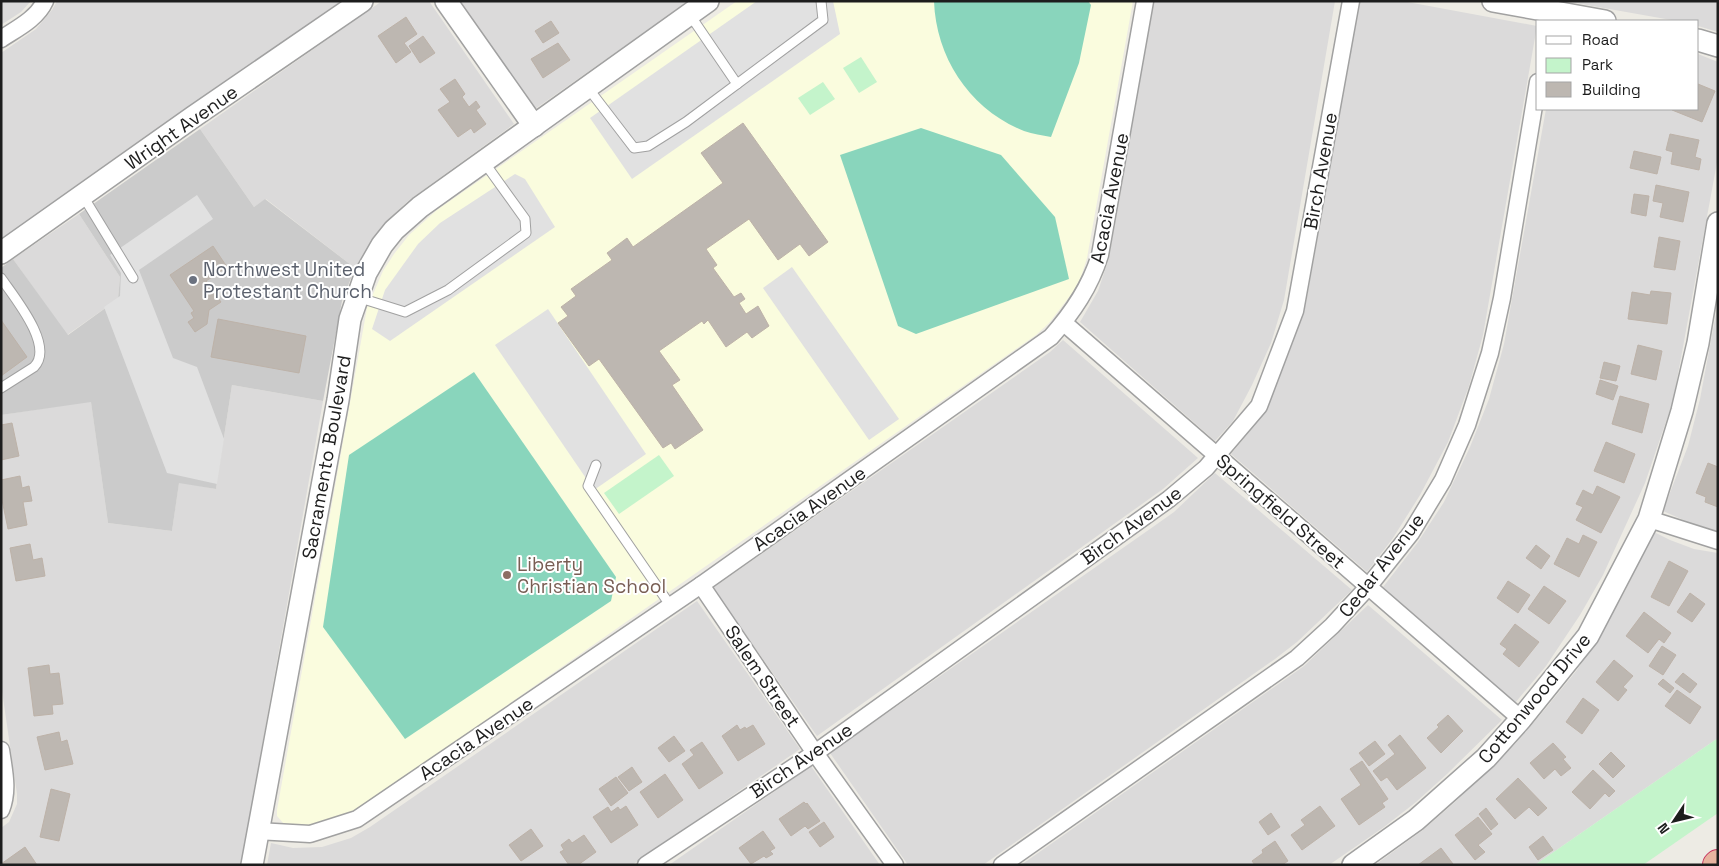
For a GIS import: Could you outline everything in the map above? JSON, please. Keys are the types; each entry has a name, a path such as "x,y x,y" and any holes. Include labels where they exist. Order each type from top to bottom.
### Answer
{"street":[{"path":"1,40 39,12 45,1"},
{"name":"Wright Avenue","path":"1,253 193,117 362,1"},
{"path":"446,1 534,126"},
{"name":"Sacramento Boulevard","path":"252,865 336,410 350,319 366,272 382,245 394,230 420,207 708,1"},
{"name":"Acacia Avenue","path":"257,831 310,834 358,818 700,585 1051,337 1064,323 1087,288 1100,255 1145,1"},
{"name":"Birch Avenue","path":"646,865 815,753 1169,499 1206,468 1259,406 1295,311 1351,1"},
{"path":"1494,1 1600,20"},
{"path":"1699,40 1718,46"},
{"name":"Cedar Avenue","path":"1002,865 1297,658 1332,626 1368,587 1412,533 1443,480 1466,425 1490,353 1500,307 1536,94"},
{"name":"Cottonwood Drive","path":"1353,865 1423,814 1486,758 1521,719 1588,636 1649,519 1682,411 1698,342 1718,223"},
{"name":"Springfield Street","path":"1064,323 1521,719"},
{"path":"1649,519 1718,541"},
{"name":"Salem Street","path":"700,585 815,753 895,865"},
{"path":"1,750 6,782 6,798 1,810"}],"lane":[{"path":"588,87 634,148 648,146 686,122 823,20 820,1"},
{"path":"690,14 737,84"},
{"path":"357,297 405,312 448,290 526,233 525,219 484,162"},
{"path":"83,196 133,278"},
{"path":"1,278 35,330 40,344 40,356 38,363 34,367 1,388"},
{"path":"596,465 588,486 670,605"}],"shaded area":[{"path":"1,1 31,1 21,12 1,25"},
{"path":"57,1 341,1 1,239 1,53 36,29"},
{"path":"382,1 429,1 514,124 408,201 378,233 355,268 266,199 254,207 200,129"},
{"path":"460,1 689,1 535,109"},
{"name":"Liberty Christian School","path":"737,1 1133,1 1087,258 1081,277 1073,292 1049,323 1036,335 356,811 314,825 295,826 284,824 277,816 277,810 367,308 383,271 409,235 437,210"},
{"path":"757,1 833,1 840,34 632,179 590,118"},
{"path":"1154,1 1335,1 1284,300 1271,343 1252,385 1233,421 1215,441 1080,322 1098,291 1109,258"},
{"path":"1360,1 1402,1 1536,26 1483,335 1469,386 1448,442 1420,495 1393,538 1367,572 1231,454 1250,431 1267,404 1290,350 1306,303"},
{"path":"1564,1 1718,1 1718,32 1699,26 1699,20 1671,20"},
{"path":"1699,54 1718,62 1718,157 1673,401 1645,483 1603,575 1580,615 1546,666 1515,703 1383,587 1418,542 1444,502 1470,447 1489,399 1504,344 1546,110 1699,110"},
{"path":"200,129 254,207 265,199 355,268 342,301 323,401 232,385 216,489 179,483 172,531 108,523 91,402 1,415 1,268 13,259 68,335 118,299 120,277 79,214"},
{"path":"515,174 525,179 555,227 390,341 372,329 385,290 418,244 440,223"},
{"path":"197,195 213,219 139,270 173,358 197,367 224,439 217,484 167,473 104,307 120,296 121,273 110,255"},
{"path":"79,214 120,277 118,299 67,335 13,259"},
{"path":"792,267 899,419 869,440 763,288"},
{"path":"1718,303 1718,531 1688,522 1663,511 1688,446 1700,399"},
{"path":"548,309 646,454 594,490 495,345"},
{"path":"1063,340 1198,458 1163,489 817,736 713,588 1050,352"},
{"path":"232,385 323,401 241,865 1,865 1,828 9,822 17,804 17,794 1,684 1,415 91,401 108,523 172,531 179,482 216,489"},
{"path":"1215,473 1352,590 1297,642 1275,659 983,865 908,865 830,753 1174,512"},
{"path":"1654,532 1694,549 1718,553 1718,738 1535,865 1375,865 1423,830 1454,803 1516,743 1546,708 1577,670 1601,633 1625,591"},
{"path":"697,601 800,749 632,865 267,865 271,843 293,848 322,847 351,838 370,827"},
{"path":"1368,605 1502,720 1447,774 1384,827 1329,865 1021,865 1304,666"},
{"path":"811,766 880,865 669,865"}],"green space":[{"path":"934,1 1088,1 1091,5 1079,63 1051,137 1024,131 1005,122 973,96 949,62 941,43"},
{"path":"861,57 877,82 859,93 843,68"},
{"path":"823,82 835,99 810,115 798,98"},
{"path":"921,128 1001,155 1055,217 1069,279 916,334 898,326 840,155"},
{"path":"474,372 616,577 611,601 405,739 323,627 349,455"},
{"path":"659,455 674,476 619,514 604,493"},
{"path":"1718,738 1718,813 1643,865 1535,865"}],"building":[{"path":"406,17 417,34 404,43 411,52 396,63 378,36"},
{"path":"551,21 559,33 543,43 535,31"},
{"path":"423,36 435,53 420,63 409,46"},
{"path":"558,43 570,60 543,78 531,59"},
{"path":"455,79 465,94 462,97 469,107 476,101 480,107 476,110 486,124 474,133 471,128 458,137 438,110 450,102 440,89"},
{"path":"1699,84 1715,91 1702,122 1672,110 1699,110"},
{"path":"743,123 828,242 809,256 800,244 778,260 749,219 706,249 717,265 713,268 734,297 741,293 745,299 739,303 746,314 758,306 769,326 752,338 747,332 726,347 708,320 704,324 702,321 659,351 680,380 672,385 703,430 675,449 671,443 663,448 599,359 589,366 558,323 568,316 561,307 576,296 571,289 612,260 607,253 627,238 633,247 723,183 701,153"},
{"path":"1670,134 1699,140 1695,157 1701,159 1699,170 1671,164 1673,152 1666,150"},
{"path":"1634,151 1661,157 1657,174 1630,168"},
{"path":"1656,185 1689,192 1683,222 1660,217 1663,203 1653,201"},
{"path":"1634,194 1649,196 1646,216 1631,213"},
{"path":"1659,237 1680,241 1675,270 1654,267"},
{"path":"213,246 227,267 206,281 221,302 209,310 207,324 195,332 188,322 194,318 191,313 194,311 170,275"},
{"path":"1651,291 1671,293 1667,324 1628,319 1632,292 1650,295"},
{"path":"218,319 306,336 299,373 211,357"},
{"path":"1,320 27,357 1,376"},
{"path":"1638,345 1662,351 1656,380 1631,374"},
{"path":"1604,362 1620,366 1616,381 1600,378"},
{"path":"1600,380 1618,386 1613,400 1596,394"},
{"path":"1620,396 1649,404 1642,433 1612,424"},
{"path":"12,423 19,456 1,460 1,425"},
{"path":"1606,442 1635,454 1624,483 1594,471"},
{"path":"1708,463 1718,467 1718,507 1705,502 1706,497 1696,493"},
{"path":"20,476 22,488 29,486 32,501 23,502 27,525 8,529 1,495 1,480"},
{"path":"1597,486 1620,497 1601,533 1576,520 1583,507 1576,504 1583,490 1593,495"},
{"path":"1583,535 1597,542 1579,577 1554,564 1567,538 1579,544"},
{"path":"30,544 33,560 42,558 45,576 16,581 10,548"},
{"path":"1536,545 1550,556 1541,569 1526,558"},
{"path":"1669,561 1688,571 1669,606 1651,597"},
{"path":"1508,581 1530,595 1518,613 1497,598"},
{"path":"1544,586 1566,601 1549,624 1528,609"},
{"path":"1690,593 1705,604 1692,622 1677,612"},
{"path":"1644,612 1671,633 1664,643 1659,639 1648,653 1626,636"},
{"path":"1515,624 1539,642 1519,667 1503,654 1507,649 1500,644"},
{"path":"1662,646 1676,655 1663,675 1649,666"},
{"path":"1614,660 1633,676 1623,687 1627,690 1618,701 1596,682"},
{"path":"49,665 50,674 59,673 63,704 52,705 53,714 34,716 28,668"},
{"path":"1683,673 1697,684 1690,693 1675,682"},
{"path":"1663,679 1674,688 1670,693 1658,684"},
{"path":"1677,690 1701,707 1690,724 1665,706"},
{"path":"1583,698 1599,710 1582,734 1566,722"},
{"path":"1448,715 1463,731 1441,753 1427,738"},
{"path":"737,725 740,730 753,725 765,744 738,761 722,736"},
{"path":"59,732 61,742 67,740 73,764 45,770 37,737"},
{"path":"1400,735 1426,768 1397,790 1387,777 1381,781 1373,771 1395,754 1388,745"},
{"path":"674,736 685,751 669,762 658,748"},
{"path":"1375,741 1385,754 1369,766 1359,753"},
{"path":"702,742 723,773 699,789 682,764 694,755 690,750"},
{"path":"1553,743 1566,757 1563,759 1571,768 1561,776 1555,769 1544,779 1530,763"},
{"path":"1611,752 1625,766 1613,778 1599,764"},
{"path":"1362,761 1388,799 1382,803 1385,807 1359,825 1341,799 1361,785 1350,769"},
{"path":"632,767 642,782 629,791 618,777"},
{"path":"1593,770 1615,791 1609,797 1605,793 1590,809 1572,792"},
{"path":"665,774 683,800 658,818 640,792"},
{"path":"616,777 628,793 611,806 599,789"},
{"path":"1518,778 1547,808 1538,816 1529,807 1515,819 1496,799"},
{"path":"51,789 70,794 59,841 40,837"},
{"path":"804,802 807,803 820,821 808,829 805,826 791,836 779,819"},
{"path":"626,806 638,825 611,843 593,817 608,807 611,812 618,807 620,810"},
{"path":"1320,806 1335,826 1302,850 1291,835 1305,825 1301,820"},
{"path":"1486,808 1498,824 1491,830 1479,814"},
{"path":"1271,813 1280,827 1268,835 1259,822"},
{"path":"1478,817 1492,834 1478,845 1485,852 1475,860 1455,835"},
{"path":"824,822 834,837 820,847 809,832"},
{"path":"531,829 543,846 521,861 509,845"},
{"path":"763,831 775,848 770,851 773,854 766,858 764,856 751,864 739,848"},
{"path":"584,835 596,852 578,865 569,865 560,852 564,850 561,845 569,839 572,843"},
{"path":"1543,836 1553,850 1538,860 1529,847"},
{"path":"1275,841 1288,861 1282,865 1255,865 1252,861 1263,853 1262,850"},
{"path":"25,847 37,865 1,865 1,864"},
{"path":"1441,848 1452,865 1418,865"}],"place":[{"name":"Northwest United Protestant Church","path":"193,280"},
{"name":"Liberty Christian School","path":"507,575"}]}
